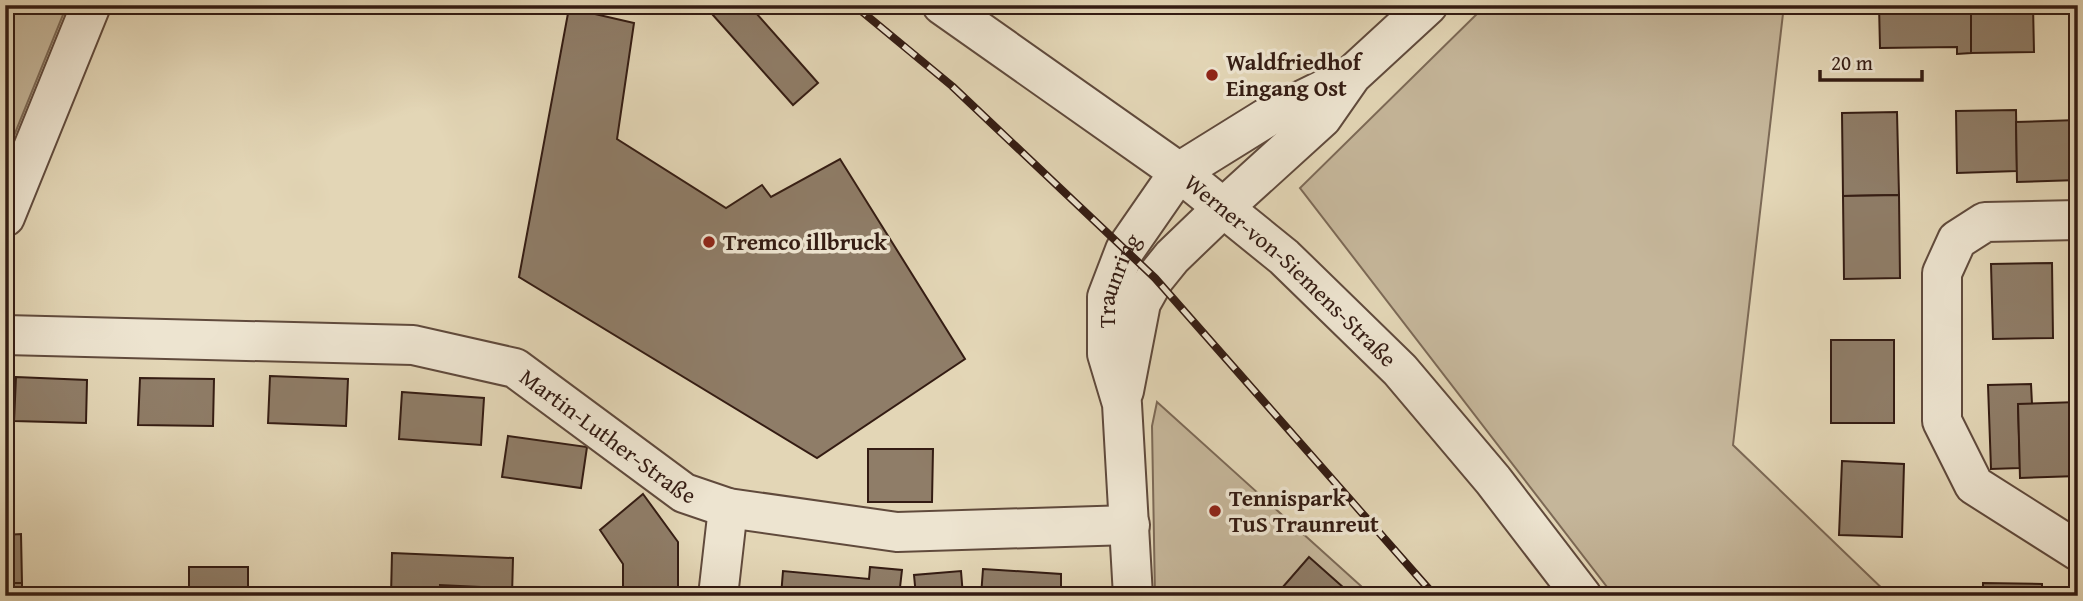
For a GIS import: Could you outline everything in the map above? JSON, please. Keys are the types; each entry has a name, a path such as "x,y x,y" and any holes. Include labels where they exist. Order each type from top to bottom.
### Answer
{"street":[{"path":"5,216 91,5"},
{"name":"Werner-von-Siemens-Straße","path":"942,5 1179,172 1284,257 1400,370 1493,480 1582,596"},
{"path":"1179,172 1266,118 1352,75 1428,5"},
{"name":"Traunring","path":"1122,404 1141,303 1155,278 1172,257 1224,207 1322,118 1352,75"},
{"name":"Traunring","path":"1133,596 1122,404 1107,354 1107,297 1125,250 1179,172"},
{"path":"2078,220 1985,222 1957,240 1942,273 1942,421 1973,485 2078,551"},
{"name":"Martin-Luther-Straße","path":"5,335 413,345 514,368 684,493 727,508 897,532 1130,525"},
{"path":"718,596 727,508"}],"shaded area":[{"path":"5,5 67,5 5,158"},
{"path":"1486,5 1784,5 1733,445 1890,596 1614,596 1300,188"},
{"name":"Tennispark TuS Traunreut","path":"1157,402 1372,596 1155,596 1152,426"}],"building":[{"path":"704,5 749,5 818,83 793,105"},
{"path":"1879,5 1971,5 1971,53 1957,54 1957,47 1880,48"},
{"path":"1971,5 2033,5 2034,52 1971,53"},
{"name":"Tremco illbruck","path":"569,8 634,23 617,139 726,208 762,185 771,197 840,159 965,359 817,458 519,277"},
{"path":"2016,110 2017,171 1957,173 1956,111"},
{"path":"1897,112 1899,195 1843,196 1842,113"},
{"path":"2078,120 2078,180 2017,182 2016,122"},
{"path":"1899,195 1900,278 1844,279 1843,196"},
{"path":"2052,263 2053,338 1993,339 1991,264"},
{"path":"1831,340 1894,340 1894,423 1831,423"},
{"path":"270,376 348,379 346,426 268,423"},
{"path":"16,377 87,380 86,423 14,421"},
{"path":"140,378 214,379 213,426 138,425"},
{"path":"2031,384 2032,404 2018,404 2020,468 1991,469 1988,385"},
{"path":"402,392 484,398 481,445 399,439"},
{"path":"2078,402 2078,476 2020,478 2018,404"},
{"path":"508,436 587,447 581,488 502,477"},
{"path":"868,449 933,449 932,502 868,502"},
{"path":"1842,461 1904,464 1902,537 1839,535"},
{"path":"643,494 678,542 678,596 623,596 623,564 600,530"},
{"path":"21,534 22,583 5,583 5,535"},
{"path":"392,553 513,558 512,596 480,596 480,587 440,585 440,596 391,596"},
{"path":"1309,557 1353,596 1275,596"},
{"path":"189,567 248,567 248,596 189,596"},
{"path":"870,567 902,570 899,596 781,596 783,571 869,579"},
{"path":"983,569 1061,574 1061,596 981,596"},
{"path":"961,571 963,596 916,596 914,575"},
{"path":"5,583 22,583 22,596 5,596"},
{"path":"1983,583 2042,584 2042,596 1983,596"}],"railway":[{"path":"854,5 952,86 1155,278 1435,596"}],"place":[{"name":"Waldfriedhof Eingang Ost","path":"1212,75"},
{"name":"Tremco illbruck","path":"709,242"},
{"name":"Tennispark TuS Traunreut","path":"1215,511"}]}
